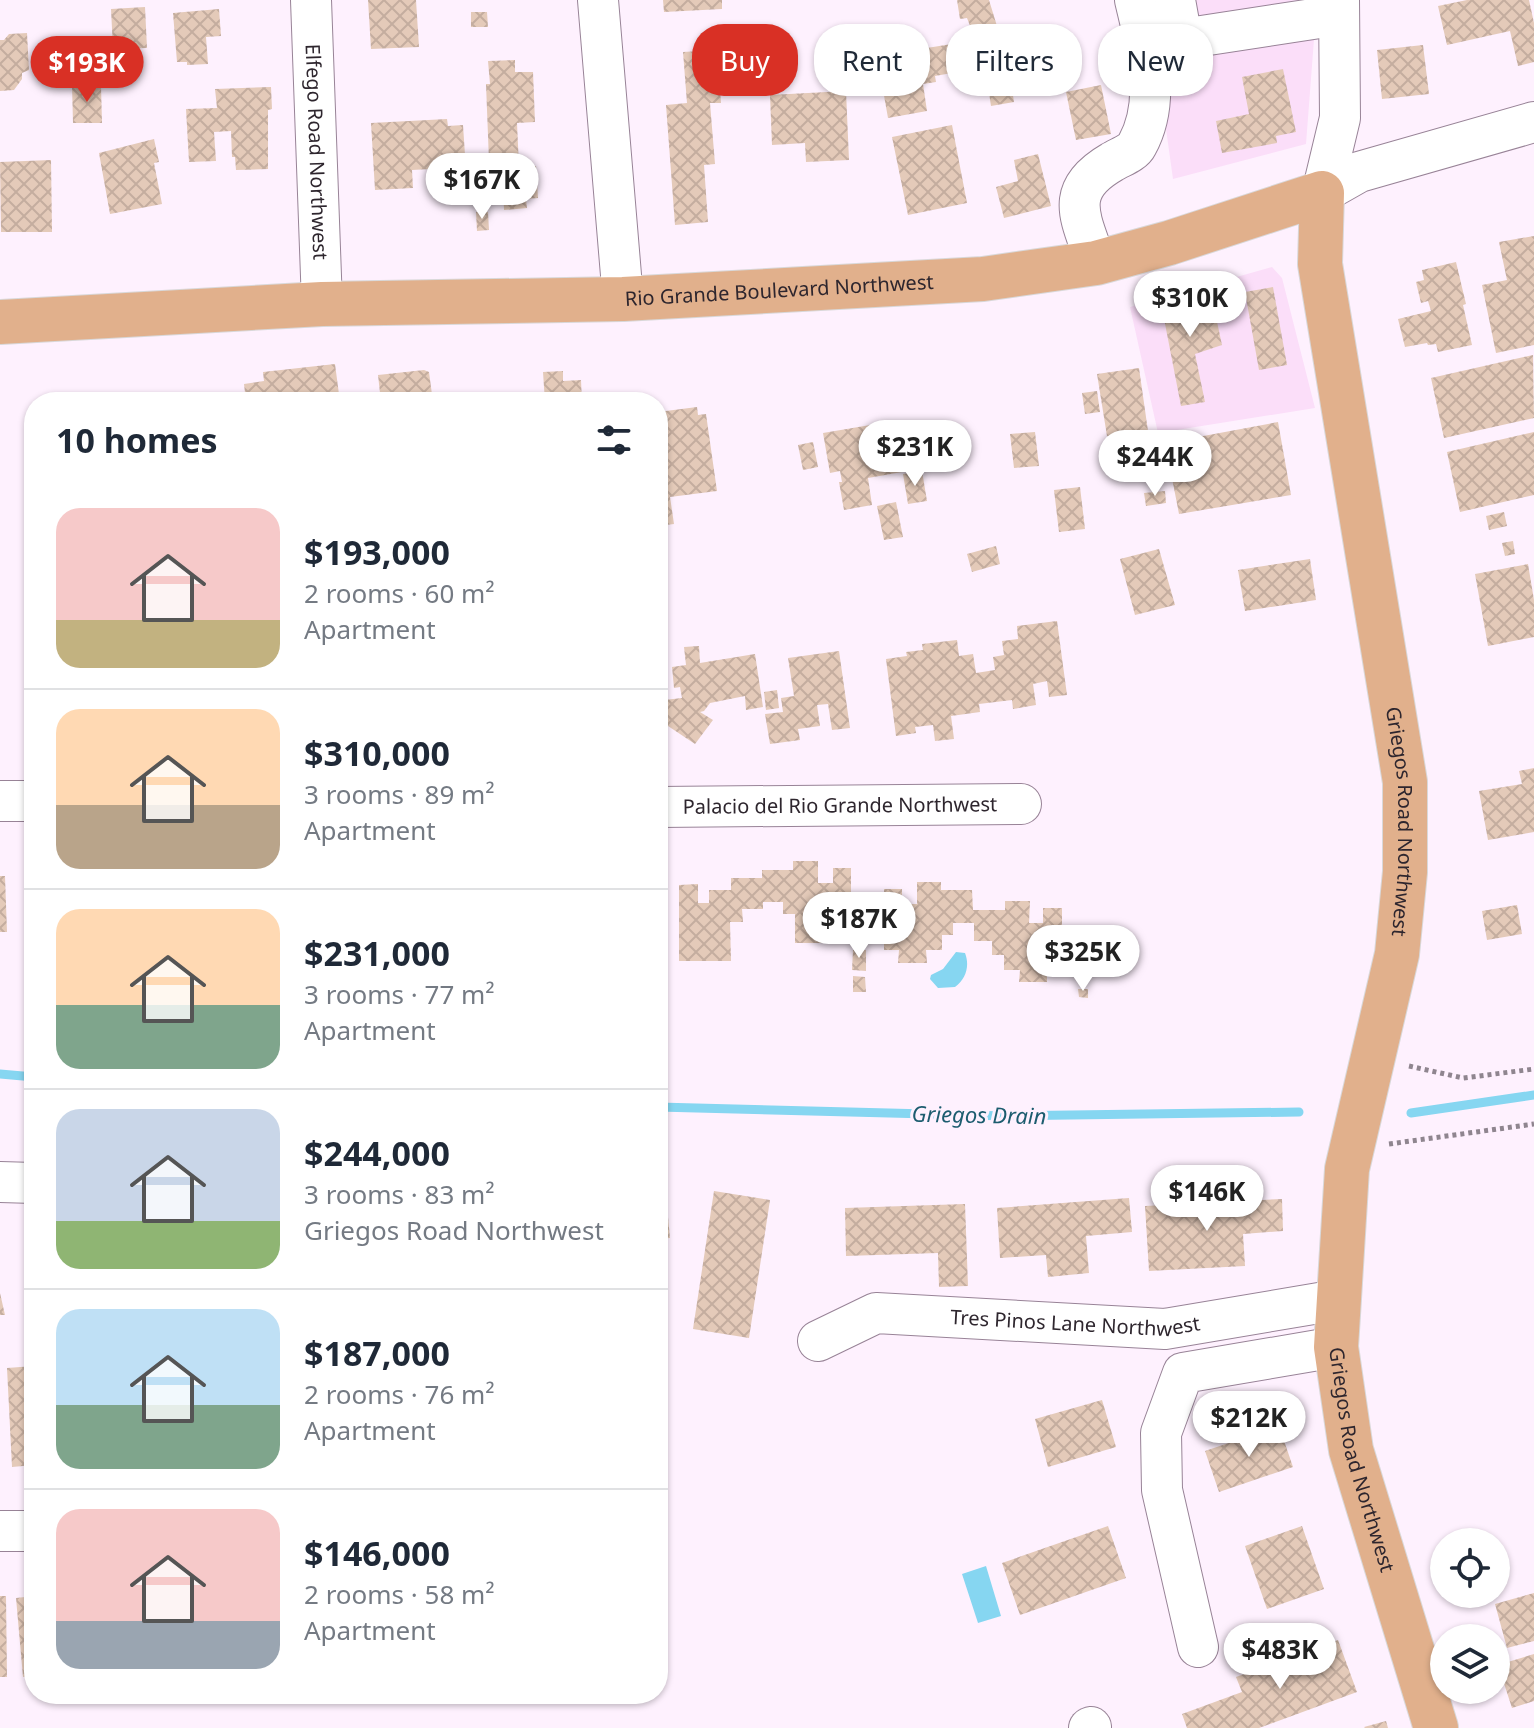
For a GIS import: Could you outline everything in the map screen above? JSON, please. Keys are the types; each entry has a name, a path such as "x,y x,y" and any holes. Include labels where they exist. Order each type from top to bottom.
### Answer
{"main road":[{"name":"Rio Grande Boulevard Northwest","path":"0,322 322,304 623,299 983,279 1096,263 1169,243 1322,193"},
{"name":"Griegos Road Northwest","path":"1322,193 1320,264 1405,782 1405,872 1397,954 1347,1169 1336,1347 1351,1450 1436,1728"}],"street":[{"name":"Elfego Road Northwest","path":"311,0 322,304"},
{"path":"598,0 623,299"},
{"path":"1135,0 1152,24"},
{"path":"1169,24 1175,0"},
{"path":"1213,32 1339,7"},
{"name":"Griegos Road Northwest","path":"1322,193 1340,118 1339,7"},
{"path":"1096,263 1078,209 1082,190 1092,173 1136,148 1154,96"},
{"name":"Rio Grande Boulevard Northwest","path":"1322,193 1359,172 1534,122"},
{"path":"0,801 24,801"},
{"name":"Palacio del Rio Grande Northwest","path":"668,807 1021,804"},
{"path":"0,1182 24,1183"},
{"name":"Tres Pinos Lane Northwest","path":"818,1341 876,1313 1165,1329 1337,1300"},
{"path":"1198,1647 1162,1490 1161,1433 1183,1373 1336,1347"},
{"path":"0,1531 24,1531"}],"path":[{"path":"1373,1059 1463,1078 1534,1069"},
{"path":"1352,1149 1534,1124"}],"shaded area":[{"path":"1148,0 1317,0 1306,144 1173,179 1161,96 1213,96 1213,24 1151,24"},
{"path":"1272,267 1282,278 1315,408 1158,433 1130,307"}],"water":[{"path":"956,952 965,953 967,967 964,976 955,987 938,988 930,979 931,975 943,969"},
{"path":"986,1566 1001,1616 978,1623 962,1574"}],"building":[{"path":"368,0 416,0 419,47 371,49"},
{"path":"663,0 722,0 722,9 664,12"},
{"path":"957,0 989,0 996,24 969,24 967,18 960,19"},
{"path":"1467,0 1529,0 1534,23 1534,62 1518,66 1510,31 1447,45 1438,6"},
{"path":"145,7 147,48 113,49 111,9"},
{"path":"219,9 221,36 206,37 208,64 177,62 173,13"},
{"path":"471,12 487,12 488,27 471,27"},
{"path":"27,33 29,70 22,73 22,79 14,90 0,91 0,40 9,34"},
{"path":"946,45 946,74 935,76 936,82 930,83 930,47"},
{"path":"1423,45 1429,94 1382,99 1377,50"},
{"path":"692,51 692,96 720,96 721,103 710,103 715,164 704,165 708,222 675,225 666,105 687,103 683,52"},
{"path":"515,60 515,72 533,72 535,122 517,123 519,167 536,166 538,198 526,199 527,208 504,210 503,186 490,187 486,84 490,84 488,61"},
{"path":"1283,69 1296,132 1276,136 1277,143 1222,153 1216,121 1249,114 1242,77"},
{"path":"72,86 101,86 102,123 73,123"},
{"path":"1098,86 1098,96 1103,96 1111,134 1076,140 1067,96 1082,96 1082,89"},
{"path":"271,87 268,169 236,170 231,131 214,132 216,161 189,162 186,109 217,108 215,89"},
{"path":"798,94 846,96 849,160 806,162 805,143 772,145 770,96 798,96"},
{"path":"884,96 925,96 927,111 888,118"},
{"path":"989,96 1013,96 1014,102 991,106"},
{"path":"447,119 448,126 463,125 465,155 450,155 450,168 412,170 413,188 375,190 371,123"},
{"path":"952,125 967,203 908,215 892,137"},
{"path":"154,139 159,162 154,163 162,204 110,214 99,153"},
{"path":"1038,154 1051,206 1004,218 996,187 1018,181 1014,160"},
{"path":"51,160 52,232 1,232 0,162"},
{"path":"476,212 488,212 489,230 477,231"},
{"path":"1534,236 1534,345 1496,353 1482,285 1507,280 1499,242"},
{"path":"1456,262 1472,345 1438,352 1436,344 1405,347 1398,319 1431,311 1428,301 1421,303 1416,282 1424,280 1422,270"},
{"path":"1201,287 1208,305 1213,303 1222,345 1195,354 1205,402 1181,406 1160,298"},
{"path":"1273,287 1287,365 1259,370 1245,292"},
{"path":"1533,355 1534,418 1444,438 1431,378"},
{"path":"335,364 339,392 245,392 244,384 264,381 263,372"},
{"path":"1139,368 1148,431 1107,436 1097,374"},
{"path":"424,370 429,372 432,392 380,392 378,375"},
{"path":"563,371 563,381 581,380 582,392 544,392 543,372"},
{"path":"1097,391 1100,412 1085,414 1082,393"},
{"path":"697,407 698,415 706,414 717,491 670,497 674,524 668,525 668,411"},
{"path":"894,421 902,472 868,478 872,505 844,510 840,471 830,473 823,433"},
{"path":"1278,422 1291,495 1179,514 1172,478 1204,472 1198,437"},
{"path":"1035,432 1039,466 1014,468 1010,434"},
{"path":"1534,432 1534,495 1460,512 1447,452"},
{"path":"1176,434 1179,454 1164,456 1161,437"},
{"path":"813,442 818,467 803,470 798,445"},
{"path":"922,471 927,501 908,504 903,474"},
{"path":"1080,487 1085,529 1059,532 1054,490"},
{"path":"1165,491 1166,503 1146,506 1144,493"},
{"path":"896,502 903,537 884,540 877,506"},
{"path":"1504,512 1507,526 1489,530 1486,516"},
{"path":"1513,541 1515,554 1505,556 1502,543"},
{"path":"996,546 1000,564 972,572 967,554"},
{"path":"1159,549 1175,605 1135,615 1120,559"},
{"path":"1310,559 1316,600 1245,611 1238,570"},
{"path":"1528,564 1534,600 1534,637 1488,646 1475,574"},
{"path":"1057,621 1067,695 1049,697 1047,681 1033,684 1036,705 1013,709 1012,700 979,704 980,712 951,716 954,739 935,741 933,725 915,727 916,733 896,736 886,659 923,650 922,644 957,640 959,656 973,654 976,673 995,670 993,657 1004,655 1002,641 1018,639 1017,626"},
{"path":"699,646 700,663 755,654 763,707 746,710 745,696 710,703 700,712 713,720 695,744 668,726 668,700 682,698 680,687 674,688 672,667 686,665 684,647"},
{"path":"839,651 850,728 832,730 828,704 817,705 820,726 798,729 800,740 770,744 765,714 783,712 781,698 794,696 788,658"},
{"path":"777,690 779,708 766,710 764,692"},
{"path":"1534,768 1534,832 1488,840 1479,791 1522,784 1519,771"},
{"path":"793,861 818,861 818,883 833,883 833,868 851,868 851,930 838,930 838,943 795,943 795,914 783,914 783,902 763,902 763,909 742,909 743,922 730,922 731,961 679,961 679,885 698,884 698,903 709,903 709,890 731,890 731,878 762,878 762,870 793,870"},
{"path":"0,876 5,876 7,932 0,932"},
{"path":"917,882 941,882 941,890 972,890 973,910 1005,910 1005,901 1030,901 1029,923 1043,923 1043,908 1062,908 1062,970 1047,969 1047,982 1019,982 1020,970 1004,970 1004,955 992,955 992,941 974,941 974,923 953,923 953,935 942,935 942,950 926,950 927,963 898,963 899,950 884,950 884,889 902,889 902,904 917,904"},
{"path":"1517,905 1522,934 1487,940 1482,911"},
{"path":"1064,948 1075,948 1075,960 1064,960"},
{"path":"853,950 866,950 866,971 852,970"},
{"path":"853,976 865,977 866,992 853,992"},
{"path":"1078,989 1088,989 1088,998 1079,997"},
{"path":"714,1191 770,1200 749,1338 693,1329"},
{"path":"1129,1198 1132,1232 1086,1236 1089,1273 1048,1277 1046,1255 1000,1258 997,1208"},
{"path":"1282,1199 1283,1231 1243,1234 1245,1266 1149,1271 1145,1206"},
{"path":"965,1204 968,1286 939,1287 938,1253 846,1256 845,1208"},
{"path":"0,1293 5,1315 0,1315"},
{"path":"24,1367 24,1466 12,1467 7,1368"},
{"path":"1102,1400 1116,1447 1048,1467 1035,1419"},
{"path":"1279,1426 1293,1467 1219,1492 1205,1451"},
{"path":"1108,1526 1126,1578 1020,1615 1002,1563"},
{"path":"1302,1526 1324,1589 1267,1609 1245,1546"},
{"path":"1534,1593 1534,1641 1510,1647 1510,1624 1500,1624 1496,1608 1510,1608 1510,1600"},
{"path":"0,1596 6,1596 7,1677 0,1677"},
{"path":"24,1597 24,1677 23,1677 16,1598"},
{"path":"1338,1640 1357,1692 1259,1728 1187,1728 1182,1714 1242,1692 1236,1677"},
{"path":"1534,1654 1534,1701 1512,1708 1510,1702 1510,1661"},
{"path":"1386,1721 1388,1728 1364,1727"}],"waterway":[{"name":"Griegos Drain","path":"0,1074 24,1076"},
{"name":"Griegos Drain","path":"1411,1113 1534,1095"},
{"name":"Griegos Drain","path":"668,1107 1006,1116 1299,1112"}]}
